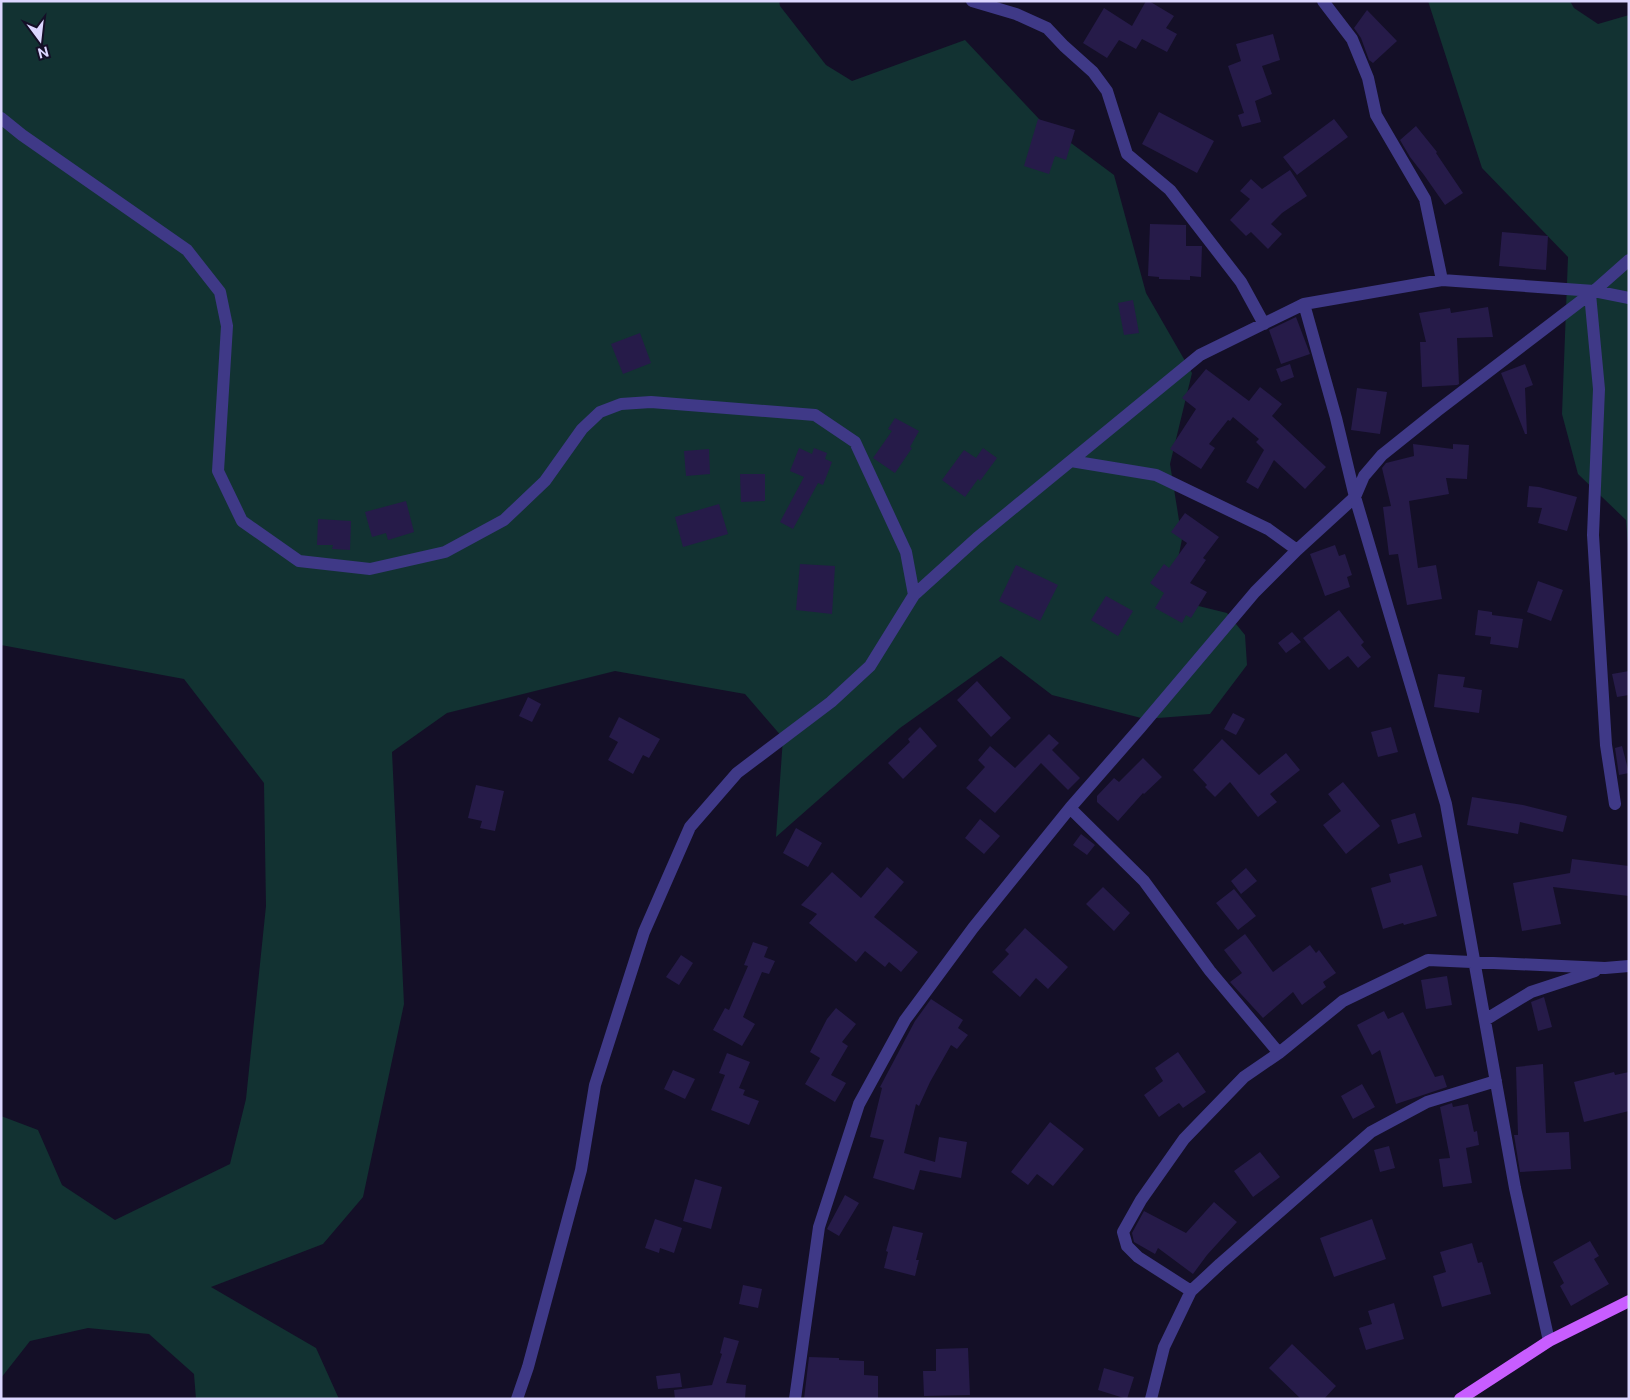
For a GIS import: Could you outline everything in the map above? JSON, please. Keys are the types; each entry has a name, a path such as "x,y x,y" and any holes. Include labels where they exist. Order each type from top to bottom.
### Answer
{"main road":[{"path":"1460,1399 1549,1341 1629,1301"}],"street":[{"path":"972,1 1016,14 1047,28 1093,72 1107,91 1127,154 1170,190 1241,282 1264,324"},
{"path":"1323,1 1352,40 1368,78 1376,116 1425,199 1442,280"},
{"path":"1,118 22,135 187,250 220,292 227,326 218,471 242,521 299,561 370,569 445,552 504,520 545,481 582,429 600,412 621,404 651,402 815,415 855,442 906,552 914,595"},
{"path":"795,1399 819,1227 860,1104 905,1020 974,928 1070,808 1255,592 1297,550 1355,497 1364,476 1382,455 1592,292 1629,260"},
{"path":"517,1399 528,1367 581,1170 595,1085 644,932 690,827 737,773 831,702 870,666 914,595 978,538 1200,355 1304,304 1442,280 1592,292 1629,298"},
{"path":"1592,292 1599,389 1593,535 1606,745 1615,804"},
{"path":"1304,304 1336,418 1355,497 1446,804 1515,1188 1549,1341"},
{"path":"1071,461 1156,475 1268,529 1297,550"},
{"path":"1070,808 1144,881 1210,971 1279,1053"},
{"path":"1190,1292 1132,1252 1126,1246 1123,1232 1141,1200 1184,1139 1244,1077 1279,1053 1343,1001 1428,960 1605,968 1629,966"},
{"path":"1485,1020 1531,992 1605,968"},
{"path":"1151,1399 1164,1347 1190,1292 1220,1264 1372,1132 1427,1102 1496,1081"}],"green space":[{"path":"1,1 779,1 780,6 826,65 852,81 965,40 1040,120 1114,175 1146,293 1192,373 1170,464 1182,539 1170,599 1227,613 1245,635 1247,665 1210,714 1145,719 1052,695 1001,656 900,728 776,837 783,738 745,694 615,671 447,713 392,752 404,1004 363,1197 323,1244 211,1287 316,1348 339,1399 196,1399 194,1374 149,1334 88,1328 30,1341 1,1378 1,1116 38,1130 62,1185 115,1220 230,1164 246,1099 266,906 264,783 184,679 1,645"},
{"path":"1428,1 1570,1 1574,8 1598,24 1629,15 1629,557 1626,520 1578,474 1562,414 1568,257 1482,168"}],"building":[{"path":"1146,1 1174,16 1166,28 1177,34 1167,52 1142,39 1136,49 1119,40 1107,58 1083,43 1104,8 1132,26"},
{"path":"1367,10 1397,41 1373,63 1369,60 1361,38 1354,28"},
{"path":"1273,34 1280,60 1262,66 1272,94 1255,101 1261,122 1242,127 1238,115 1244,113 1228,66 1241,61 1236,44"},
{"path":"1159,112 1214,141 1197,173 1142,144"},
{"path":"1038,119 1075,130 1066,160 1055,156 1049,174 1024,166"},
{"path":"1334,119 1348,137 1297,175 1283,157"},
{"path":"1416,126 1437,152 1463,193 1445,205 1400,140"},
{"path":"1290,170 1307,196 1282,213 1271,224 1282,234 1268,249 1251,232 1246,236 1230,220 1250,199 1240,191 1251,179 1262,189"},
{"path":"1150,224 1186,225 1186,246 1202,246 1201,277 1190,276 1190,280 1159,279 1159,277 1148,276"},
{"path":"1502,232 1548,236 1546,270 1499,266"},
{"path":"1133,300 1139,333 1124,335 1118,303"},
{"path":"1488,307 1493,337 1457,338 1459,384 1422,387 1420,342 1426,342 1419,313 1450,308 1451,313"},
{"path":"1296,317 1310,354 1281,364 1269,330"},
{"path":"640,333 651,363 623,374 611,344"},
{"path":"1290,364 1294,377 1281,382 1276,369"},
{"path":"1525,364 1533,385 1525,388 1527,434 1525,434 1501,373"},
{"path":"1206,369 1249,401 1260,387 1282,404 1272,416 1326,467 1305,489 1274,460 1258,489 1246,482 1264,450 1256,442 1259,439 1233,417 1230,421 1228,420 1209,444 1215,448 1201,469 1170,449 1196,409 1182,398"},
{"path":"1357,388 1387,392 1380,434 1351,430"},
{"path":"895,418 919,431 910,447 912,448 895,473 873,458 892,431 888,429"},
{"path":"1413,444 1453,449 1453,444 1469,445 1467,479 1446,478 1449,494 1409,501 1418,568 1436,565 1442,599 1407,605 1398,554 1389,555 1383,507 1391,506 1382,468 1386,463 1414,456"},
{"path":"799,448 812,454 814,448 827,453 825,459 832,462 823,485 818,483 793,529 780,522 804,477 790,471"},
{"path":"983,448 997,458 965,497 942,480 964,450 976,458"},
{"path":"709,449 710,474 686,476 684,451"},
{"path":"740,474 765,474 765,501 741,502"},
{"path":"1529,486 1577,497 1567,531 1538,523 1542,508 1527,507"},
{"path":"406,501 414,532 388,540 386,533 372,537 365,512"},
{"path":"719,504 728,534 683,547 675,517"},
{"path":"1185,513 1219,537 1203,558 1206,560 1190,583 1207,592 1191,618 1186,615 1182,623 1155,608 1164,593 1150,583 1164,564 1169,568 1187,543 1171,532"},
{"path":"318,519 351,521 350,550 332,549 333,545 317,545"},
{"path":"1335,545 1339,556 1345,554 1352,575 1347,577 1350,587 1325,596 1310,554"},
{"path":"800,564 835,566 832,614 796,610"},
{"path":"1016,565 1058,585 1040,621 999,601"},
{"path":"1538,581 1563,590 1551,621 1527,612"},
{"path":"1106,596 1133,611 1118,636 1091,620"},
{"path":"1339,610 1364,642 1361,645 1371,657 1358,668 1348,656 1329,670 1303,638"},
{"path":"1478,610 1492,612 1492,615 1523,619 1518,648 1490,644 1491,637 1475,635"},
{"path":"1292,632 1301,642 1286,653 1278,643"},
{"path":"1629,671 1629,695 1617,697 1612,674"},
{"path":"1438,674 1465,677 1463,687 1482,690 1479,713 1434,707"},
{"path":"977,681 1011,718 991,737 957,700"},
{"path":"528,697 541,704 532,722 519,716"},
{"path":"1233,713 1245,719 1236,735 1224,729"},
{"path":"619,717 660,739 649,758 643,755 633,774 608,760 618,742 609,737"},
{"path":"920,727 937,746 903,779 888,763 910,742 908,739"},
{"path":"1391,727 1398,752 1378,757 1371,732"},
{"path":"1049,734 1059,743 1052,750 1080,778 1068,790 1041,763 995,813 966,788 985,767 978,760 990,746 1015,768"},
{"path":"1222,739 1259,775 1286,753 1300,770 1270,794 1277,802 1258,817 1230,782 1215,797 1193,770"},
{"path":"1622,746 1629,773 1619,775 1615,748"},
{"path":"1143,758 1162,777 1143,793 1118,821 1097,802 1097,796 1114,778 1119,782"},
{"path":"1343,782 1380,826 1346,854 1323,825 1341,811 1328,794"},
{"path":"476,785 504,791 495,831 480,828 482,821 468,818"},
{"path":"1472,797 1523,805 1567,816 1563,832 1520,822 1518,834 1467,825"},
{"path":"1415,813 1422,837 1398,844 1391,820"},
{"path":"980,819 1000,836 984,854 965,838"},
{"path":"796,828 822,843 808,867 783,853"},
{"path":"1081,834 1095,845 1087,855 1073,845"},
{"path":"1572,859 1629,866 1629,896 1553,887 1561,924 1522,931 1513,883 1570,873"},
{"path":"1422,865 1437,916 1383,929 1371,888 1391,882 1389,874"},
{"path":"887,867 904,882 874,917 918,952 901,972 889,962 885,967 865,951 856,962 809,923 817,914 801,905 832,872 861,898"},
{"path":"1246,868 1257,881 1241,894 1231,881"},
{"path":"1103,887 1130,913 1114,931 1086,904"},
{"path":"1234,889 1256,916 1238,930 1216,903"},
{"path":"1025,928 1068,967 1048,989 1036,978 1020,997 992,972 1009,954 1005,950"},
{"path":"1245,934 1273,972 1310,945 1316,953 1319,950 1336,973 1323,982 1326,987 1302,1005 1293,992 1263,1018 1230,982 1242,973 1224,950"},
{"path":"753,942 768,947 764,957 775,961 769,974 762,972 743,1017 755,1024 742,1046 713,1030 725,1008 729,1010 748,966 744,965"},
{"path":"681,955 693,963 679,985 666,977"},
{"path":"1447,976 1452,1005 1426,1009 1421,980"},
{"path":"1544,997 1552,1027 1538,1031 1531,1002"},
{"path":"931,999 963,1020 958,1028 968,1035 957,1049 951,1045 919,1106 916,1104 904,1153 935,1162 939,1137 967,1142 961,1178 920,1170 914,1190 873,1178 884,1140 870,1137 882,1088 880,1087 915,1021"},
{"path":"836,1008 856,1024 842,1042 848,1046 831,1075 846,1083 835,1102 805,1084 820,1058 810,1052 827,1019"},
{"path":"1384,1011 1388,1019 1403,1012 1435,1077 1443,1075 1447,1087 1396,1104 1380,1050 1372,1055 1357,1025"},
{"path":"1178,1052 1206,1092 1183,1108 1179,1103 1159,1117 1144,1095 1163,1081 1155,1068"},
{"path":"727,1053 750,1062 739,1088 745,1090 743,1095 759,1101 749,1125 711,1110 725,1075 719,1073"},
{"path":"1543,1064 1546,1133 1569,1132 1571,1169 1520,1172 1514,1135 1518,1135 1516,1067"},
{"path":"673,1070 695,1079 685,1099 664,1089"},
{"path":"1614,1072 1615,1075 1629,1072 1629,1111 1584,1122 1574,1082"},
{"path":"1362,1084 1375,1107 1353,1119 1341,1096"},
{"path":"1452,1103 1453,1107 1468,1104 1474,1132 1477,1131 1479,1145 1466,1148 1472,1183 1443,1187 1439,1159 1450,1158 1440,1107"},
{"path":"1050,1122 1084,1149 1053,1186 1037,1174 1028,1185 1011,1172"},
{"path":"1389,1146 1395,1168 1380,1172 1374,1150"},
{"path":"1260,1152 1280,1177 1253,1197 1234,1171"},
{"path":"695,1179 722,1187 711,1229 683,1221"},
{"path":"845,1195 859,1203 839,1236 827,1229"},
{"path":"1214,1202 1237,1222 1207,1255 1193,1274 1158,1248 1155,1254 1134,1242 1132,1233 1144,1211 1186,1233"},
{"path":"655,1219 682,1228 674,1253 660,1248 659,1253 645,1248"},
{"path":"1372,1219 1386,1259 1334,1277 1320,1238"},
{"path":"893,1226 923,1233 916,1260 919,1260 915,1276 884,1268 888,1252 886,1251"},
{"path":"1590,1241 1599,1256 1594,1259 1609,1284 1571,1306 1560,1286 1564,1283 1553,1262"},
{"path":"1472,1243 1478,1263 1482,1262 1491,1294 1442,1307 1433,1276 1446,1272 1440,1252"},
{"path":"743,1285 762,1289 758,1308 739,1304"},
{"path":"1394,1303 1404,1339 1366,1350 1359,1328 1372,1324 1368,1311"},
{"path":"724,1337 739,1341 726,1383 746,1385 745,1399 675,1399 674,1390 712,1385 722,1354 720,1353"},
{"path":"1292,1344 1336,1386 1324,1399 1301,1399 1269,1368"},
{"path":"968,1348 970,1395 924,1396 923,1371 936,1371 936,1349"},
{"path":"809,1357 864,1361 864,1375 878,1376 878,1399 804,1399"},
{"path":"1104,1368 1134,1377 1127,1399 1098,1390"},
{"path":"680,1373 682,1387 658,1389 656,1376"}]}
